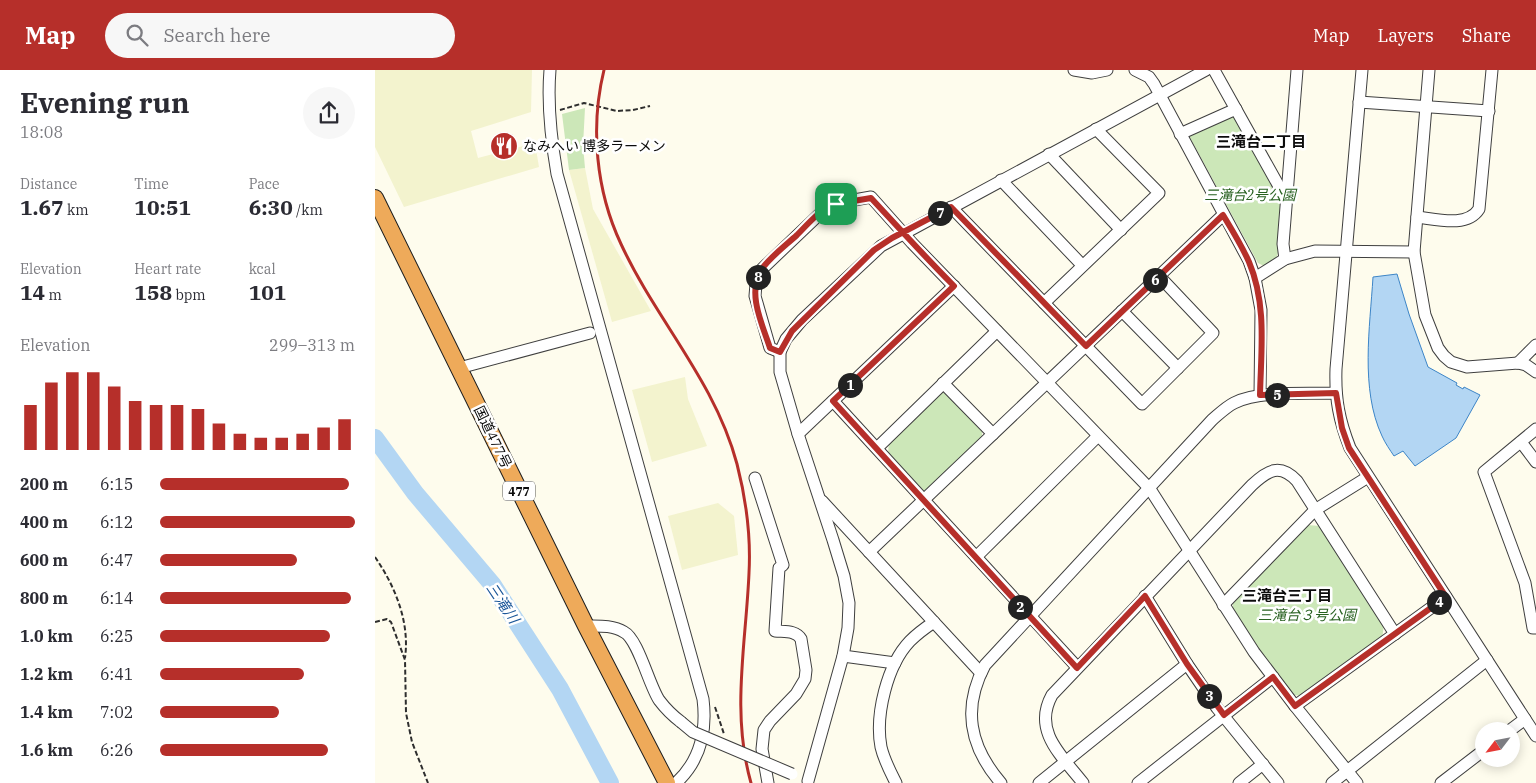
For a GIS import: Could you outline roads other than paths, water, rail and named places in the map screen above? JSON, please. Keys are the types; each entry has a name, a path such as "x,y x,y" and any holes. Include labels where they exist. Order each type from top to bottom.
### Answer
{"highway":[{"name":"国道477号","path":"375,198 667,783"}],"street":[{"path":"550,70 549,113 557,174 703,699 704,727 698,755 676,783"},
{"path":"1074,70 1092,74 1107,70"},
{"path":"1135,70 1149,77 1249,261 1255,278 1261,310 1260,395"},
{"path":"587,626 602,626 625,632 637,650 647,677 659,700 671,714 693,732 810,782 843,656 848,628 849,603 844,576 780,372 780,352 789,335 874,250 903,232 1206,70"},
{"path":"1214,70 1286,199"},
{"path":"1285,259 1283,244 1297,70"},
{"path":"1362,70 1346,250 1336,393 1342,428 1349,448 1536,736"},
{"path":"1429,70 1414,252 1425,315 1438,348 1444,356 1458,365 1467,367 1518,363 1526,365 1536,372"},
{"path":"1417,217 1461,221 1475,215 1480,203 1493,70"},
{"path":"1359,102 1489,111"},
{"path":"1180,134 1236,109"},
{"path":"1044,303 1159,193 1096,129"},
{"path":"1049,154 1121,230"},
{"path":"1001,180 1082,265"},
{"path":"780,352 770,348 755,296 759,276 769,261 820,213 831,206 848,201 871,198 1149,489 1223,605 1273,677 1357,783"},
{"path":"951,207 1142,404 1213,333 1159,276"},
{"path":"869,552 1223,215"},
{"path":"1255,278 1285,259 1315,250 1414,252"},
{"path":"798,434 954,286"},
{"path":"1122,311 1178,368"},
{"path":"877,448 997,331"},
{"path":"459,368 590,333"},
{"path":"1518,363 1536,345"},
{"path":"943,383 993,434"},
{"path":"1001,783 983,758 973,730 971,707 973,694 985,665 1212,420 1235,403 1260,395 1336,393"},
{"path":"833,401 1077,668"},
{"path":"1536,429 1484,472 1525,583 1533,628 1536,628"},
{"path":"976,557 1098,436"},
{"path":"1521,442 1536,462"},
{"path":"1083,783 1049,737 1045,717 1047,705 1052,695 1252,485 1270,471 1285,472 1292,475 1297,481 1395,634"},
{"path":"1223,605 1315,510 1368,477"},
{"path":"755,478 783,565 779,568 775,632 795,632 799,636 806,670 805,679 799,690 764,730 762,748 768,783"},
{"path":"819,498 981,673"},
{"path":"1145,596 1187,664 1224,715 1278,783"},
{"path":"1295,706 1446,597"},
{"path":"896,783 884,759 881,746 880,731 883,699 895,663 909,642 934,622"},
{"path":"843,656 895,663"},
{"path":"1332,783 1487,660"},
{"path":"1039,783 1187,664"},
{"path":"1138,783 1273,677"},
{"path":"1520,723 1525,719"},
{"path":"1441,783 1475,757"},
{"path":"1239,783 1263,764"}],"water":[{"path":"1397,274 1428,367 1457,383 1456,385 1463,389 1464,387 1480,395 1456,438 1415,466 1403,451 1394,456 1382,436 1375,418 1369,378 1368,358 1373,277"}],"waterway":[{"name":"三滝川","path":"375,438 415,493 492,584 560,689 610,783"}],"railway":[{"path":"604,70 597,114 598,158 601,181 613,224 635,272 715,405 737,464 743,491 747,518 749,559 741,704 745,757 751,783"}],"place":[{"name":"なみへい 博多ラーメン","path":"504,146"}],"district":[{"name":"三滝台二丁目","path":"1261,141"},
{"name":"三滝台三丁目","path":"1287,595"}],"park label":[{"name":"三滝台2号公園","path":"1250,195"},
{"name":"三滝台３号公園","path":"1307,615"}]}
